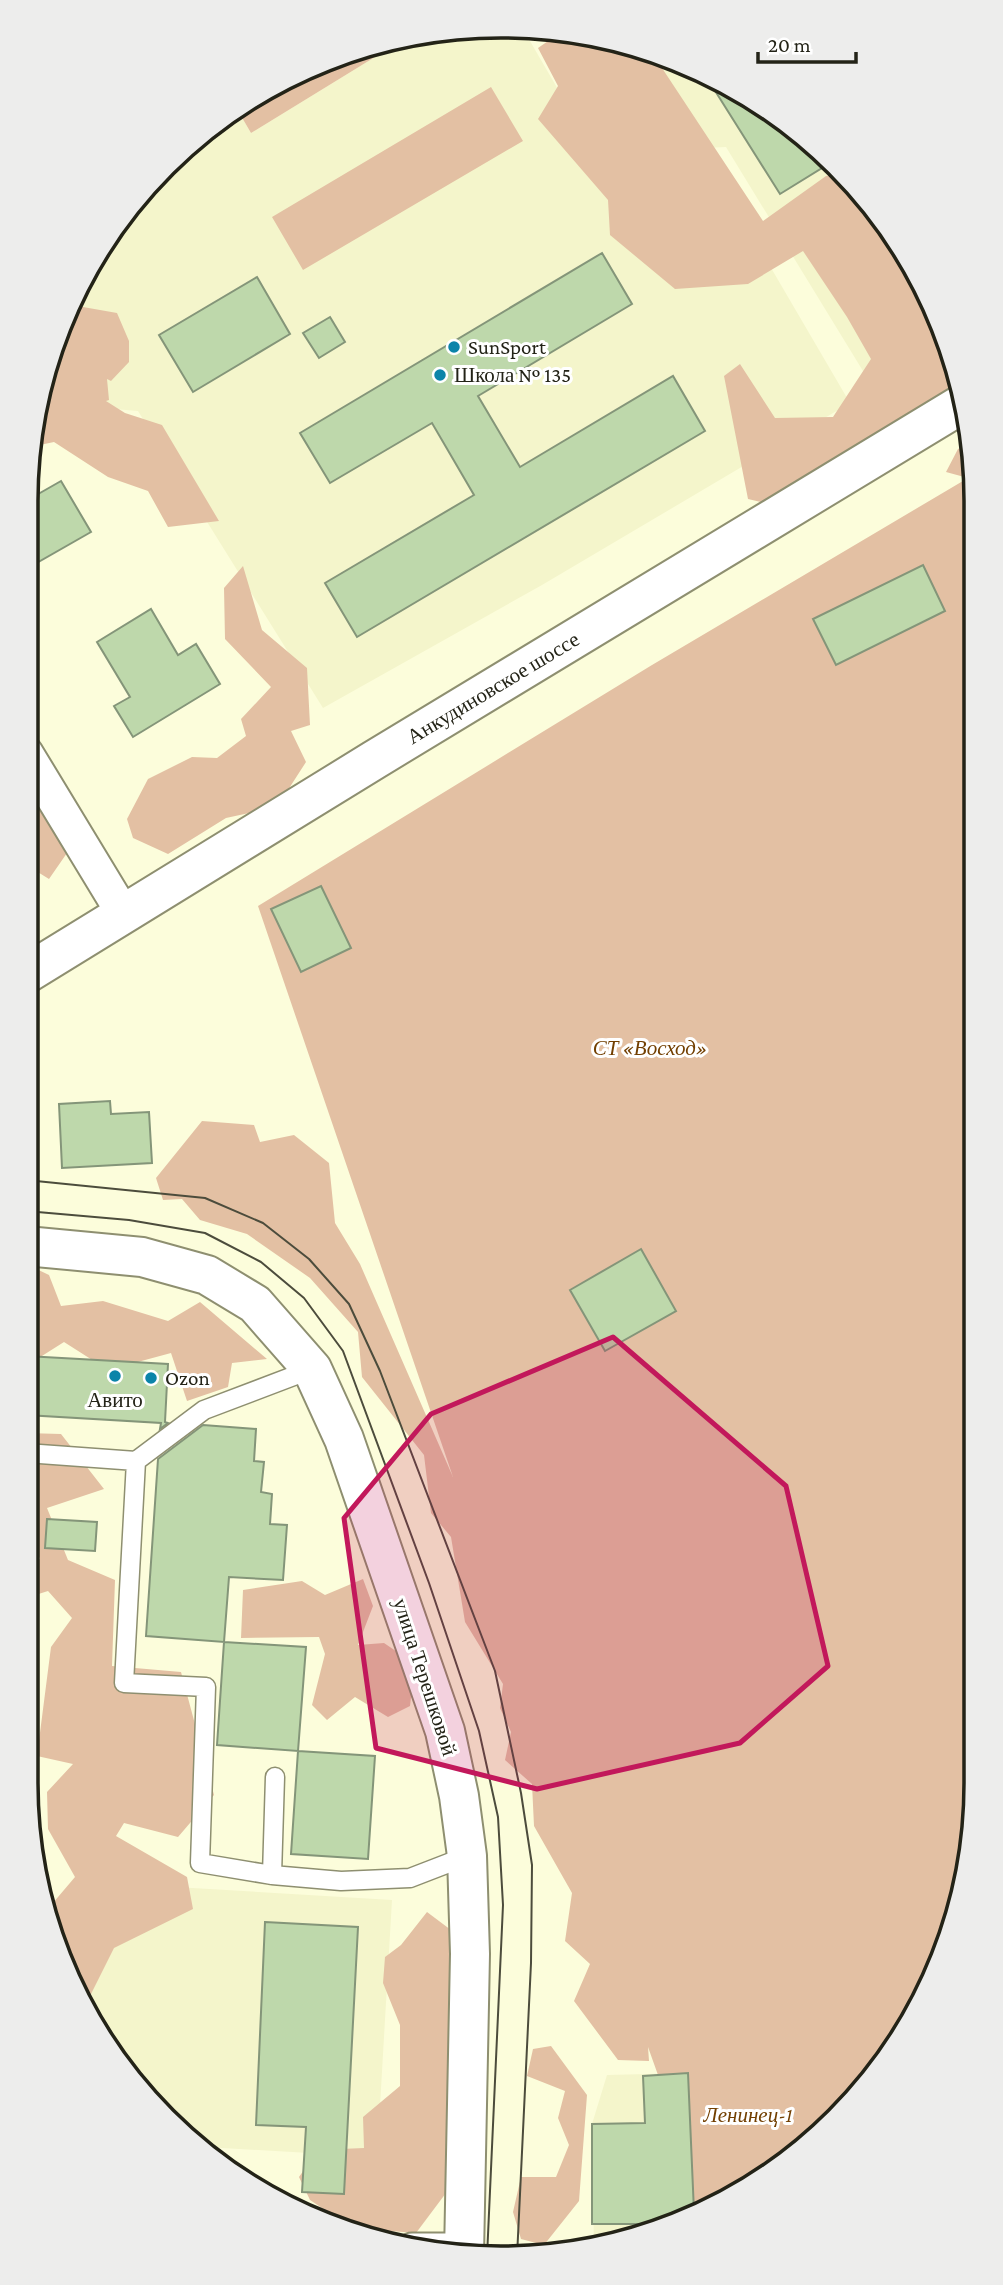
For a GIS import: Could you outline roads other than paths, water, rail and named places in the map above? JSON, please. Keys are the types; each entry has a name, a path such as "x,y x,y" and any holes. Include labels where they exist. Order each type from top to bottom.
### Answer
{"street":[{"name":"Анкудиновское шоссе","path":"38,966 955,408"},
{"path":"38,773 123,913"},
{"name":"улица Терешковой","path":"38,1247 142,1257 207,1275 255,1304 312,1369 344,1438 446,1731 459,1796 467,1856 470,1954 464,2245"}],"lane":[{"path":"38,1454 136,1461 204,1410 312,1369"},
{"path":"136,1461 124,1683 206,1687 200,1863 272,1875 341,1881 410,1878 467,1856"},
{"path":"272,1875 275,1777"}],"tram line":[{"path":"38,1181 205,1198 263,1223 309,1259 349,1304 380,1371 495,1671 521,1793 532,1865 531,1963 518,2246"},
{"path":"38,1212 129,1220 205,1233 261,1262 304,1298 343,1351 429,1583 479,1731 498,1817 503,1905 488,2246"}],"place":[{"name":"SunSport","path":"454,347"},
{"name":"Школа № 135","path":"440,375"},
{"name":"Авито","path":"115,1376"},
{"name":"Ozon","path":"151,1378"}],"park label":[{"name":"СТ «Восход»","path":"650,1048"},
{"name":"Ленинец-1","path":"748,2115"}]}
